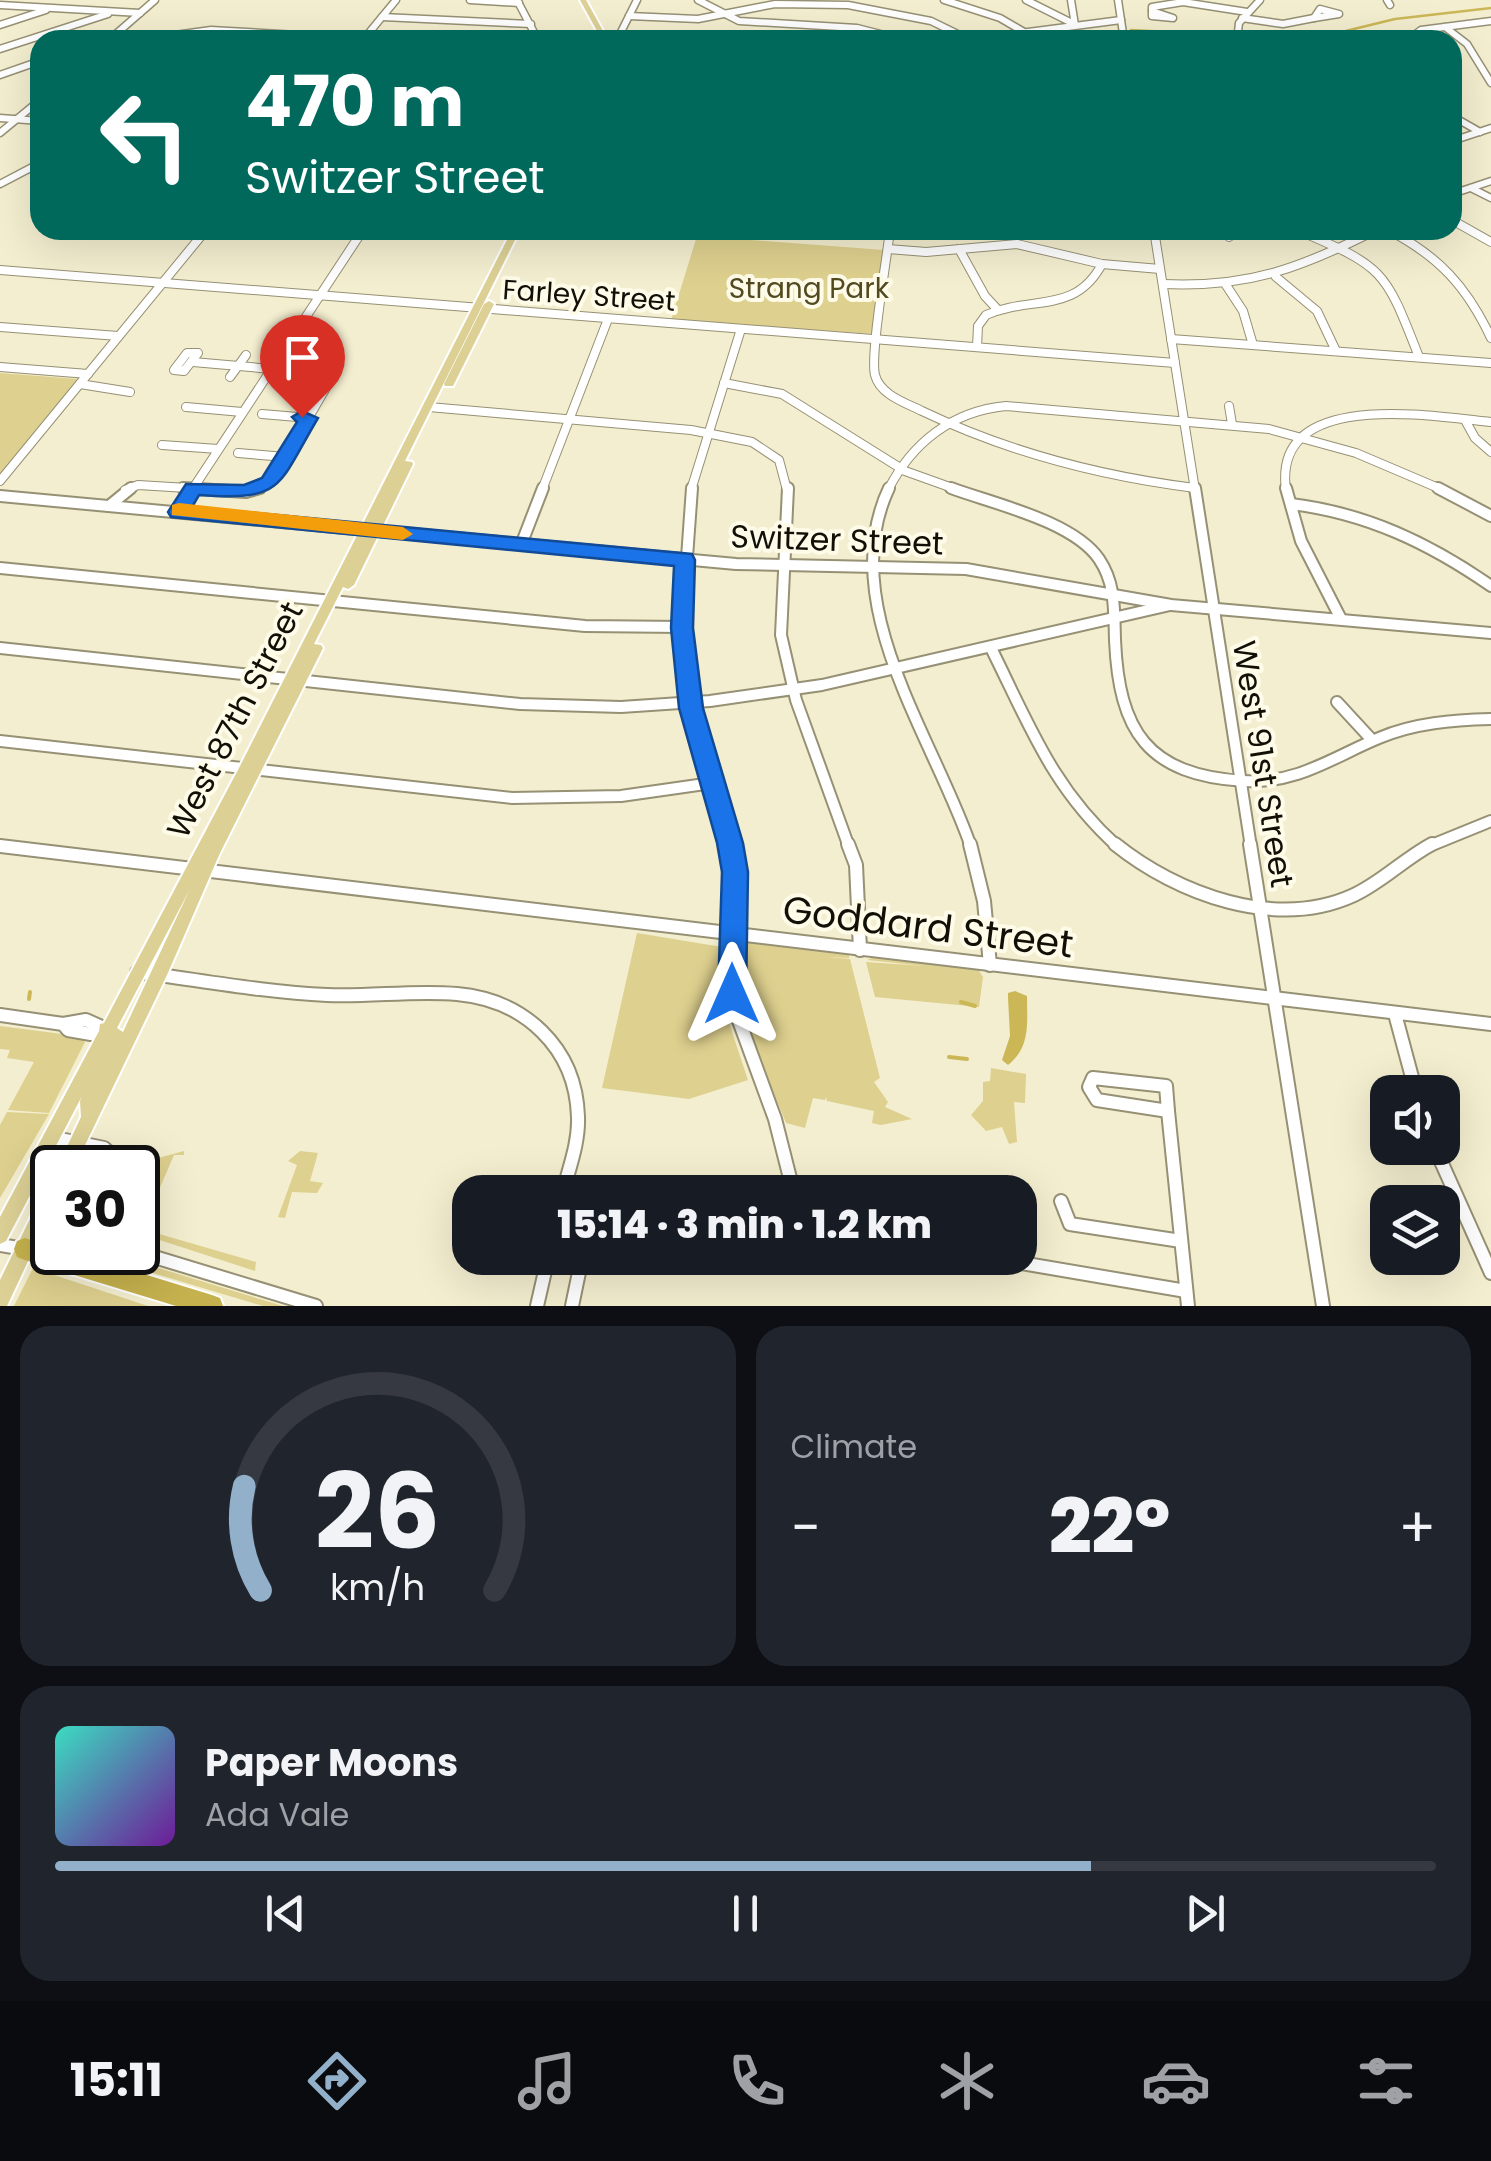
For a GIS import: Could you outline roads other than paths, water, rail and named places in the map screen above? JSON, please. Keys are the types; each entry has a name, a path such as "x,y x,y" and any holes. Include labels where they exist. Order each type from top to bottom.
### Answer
{"highway":[{"path":"24,1249 212,1306"}],"main road":[{"path":"583,0 600,30"},
{"name":"West 87th Street","path":"0,1235 106,1029 251,769 433,407 512,240"},
{"name":"West 87th Street","path":"481,309 520,240"},
{"name":"West 87th Street","path":"76,1145 159,975 209,838 251,769"},
{"path":"89,1119 88,1100 118,1037 106,1029"},
{"path":"1,1297 30,1237"}],"street":[{"path":"3,5 18,0"},
{"path":"78,10 93,0"},
{"path":"120,30 155,0"},
{"path":"371,30 396,0"},
{"path":"470,0 518,1 533,30"},
{"path":"621,30 636,0"},
{"path":"698,0 745,22 866,30"},
{"path":"944,0 1000,18 1021,30"},
{"path":"1026,0 1075,24"},
{"path":"1071,0 1075,24"},
{"path":"1118,0 1122,30"},
{"path":"1240,30 1244,15 1260,0"},
{"path":"1152,11 1158,4 1177,2 1290,24 1314,18"},
{"path":"629,16 693,19 778,4 850,4 953,30"},
{"path":"3,5 140,13"},
{"path":"0,25 52,8"},
{"path":"60,30 114,12"},
{"path":"1055,12 1072,12"},
{"path":"382,17 530,24"},
{"path":"1037,30 1121,20"},
{"path":"1424,30 1491,22"},
{"path":"1444,26 1449,30"},
{"path":"0,50 30,40"},
{"path":"1462,40 1491,84"},
{"path":"0,75 30,65"},
{"path":"0,133 30,109"},
{"path":"0,118 30,121"},
{"path":"1462,122 1480,132"},
{"path":"1462,138 1491,128"},
{"path":"0,184 30,168"},
{"path":"1462,191 1491,180"},
{"path":"1471,188 1491,198"},
{"path":"1462,226 1491,242"},
{"path":"0,481 198,240"},
{"path":"178,512 356,240"},
{"path":"889,240 876,382 886,392 943,421 1055,464 1194,488"},
{"name":"West 91st Street","path":"1155,240 1323,1306"},
{"path":"1319,240 1368,265 1388,282 1418,357"},
{"path":"1163,284 1226,286 1276,277 1356,240"},
{"path":"1406,240 1459,277 1491,338"},
{"path":"888,249 926,252 1018,244 1102,264 1160,268"},
{"path":"960,249 972,267 980,291 998,310"},
{"path":"976,348 978,324 998,310 1070,298 1091,284 1102,264"},
{"name":"Farley Street","path":"0,270 1175,363"},
{"path":"1276,277 1316,311 1336,351"},
{"path":"1226,286 1243,311 1253,345"},
{"path":"522,544 608,319"},
{"path":"0,327 118,336"},
{"path":"741,330 690,494 682,628 690,702 733,858 730,965 734,1008 775,1119 789,1175"},
{"path":"1171,339 1491,363"},
{"path":"230,377 246,356"},
{"path":"109,506 124,491 138,485 256,490 270,483 326,390 326,382 315,377 193,362"},
{"path":"0,367 88,374"},
{"path":"724,383 782,394 900,468 1066,530 1098,556 1110,578 1122,697 1134,733 1153,752 1186,770 1240,779 1300,775 1372,740 1445,722 1491,719"},
{"path":"80,384 130,392"},
{"path":"990,966 986,907 969,841 892,671 882,634 874,565 878,512 900,468 943,421 968,411 1006,406 1232,424 1301,435 1384,462 1491,516"},
{"path":"1229,406 1232,424"},
{"path":"433,407 709,433 758,444 784,468 788,483 781,635 793,690 853,853 860,890 860,950"},
{"path":"186,408 242,412"},
{"path":"262,414 308,418"},
{"path":"1341,619 1333,593 1302,543 1291,504 1284,470 1301,435 1333,420 1361,415 1491,422"},
{"path":"1466,420 1476,438 1491,452"},
{"path":"162,445 218,449"},
{"path":"238,453 285,456"},
{"name":"Switzer Street","path":"0,496 684,560 990,572 1171,605 1491,633"},
{"path":"1291,504 1333,508 1382,523 1491,586"},
{"path":"0,568 585,626 682,628"},
{"path":"0,648 550,706 690,702 793,690 892,671 1171,605"},
{"path":"991,648 1052,772 1106,837 1139,865 1172,884 1222,900 1260,906 1318,906 1348,898 1435,842 1491,821"},
{"path":"1338,702 1372,740"},
{"path":"0,741 528,798 621,796 712,782"},
{"name":"Goddard Street","path":"0,846 1491,1024"},
{"path":"137,972 327,995 462,994 487,998 517,1010 549,1035 574,1084 578,1121 567,1175"},
{"path":"1395,1014 1411,1075"},
{"path":"0,1015 63,1024 68,1030 91,1034 106,1029"},
{"path":"1037,1267 1187,1299 1169,1112 1166,1086 1093,1078 1089,1088 1097,1100 1169,1112"},
{"path":"50,1138 90,1145"},
{"path":"1443,1165 1491,1274"},
{"path":"1060,1200 1070,1224 1181,1241"},
{"path":"0,1246 24,1249"},
{"path":"160,1259 316,1306"},
{"path":"537,1306 544,1275"},
{"path":"572,1306 578,1275"}],"waterway":[{"path":"1350,30 1395,19 1491,8"},
{"path":"29,999 30,992"},
{"path":"961,1002 975,1006"},
{"path":"949,1057 967,1059"}],"park label":[{"name":"Strang Park","path":"809,288"}]}
